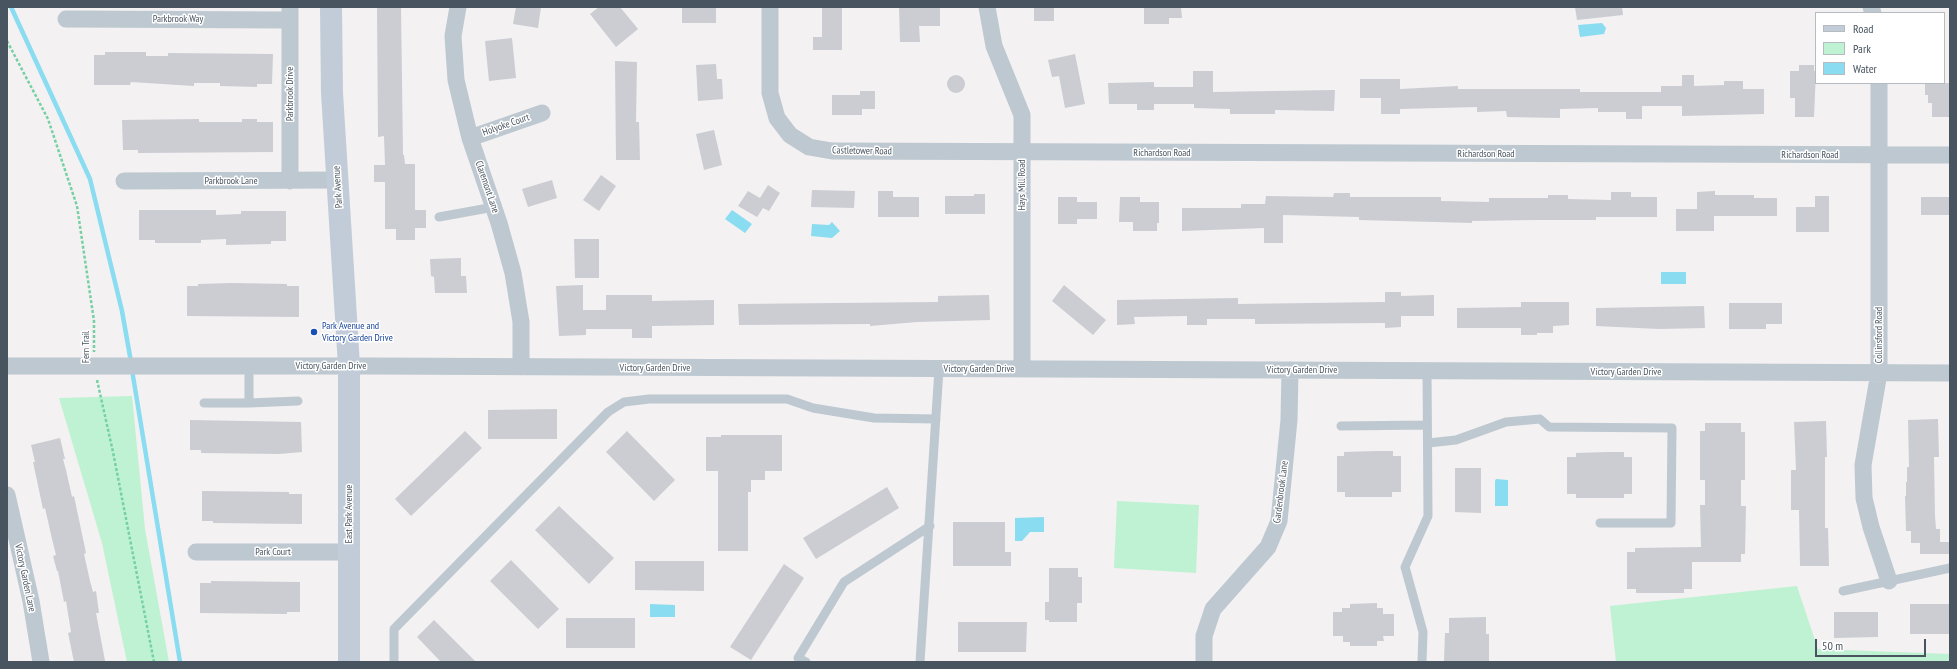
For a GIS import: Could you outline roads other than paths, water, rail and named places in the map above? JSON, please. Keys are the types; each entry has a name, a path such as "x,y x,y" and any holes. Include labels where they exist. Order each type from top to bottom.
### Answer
{"main road":[{"name":"Park Avenue","path":"332,7 332,94 349,366"},
{"name":"East Park Avenue","path":"349,366 349,662"}],"street":[{"name":"Claremont Lane","path":"458,7 454,36 456,80 470,138 494,207 514,280 521,322 521,367"},
{"name":"Castletower Road","path":"770,7 770,93 775,112 777,118 790,135 809,147 832,151 1022,152"},
{"name":"Hays Mill Road","path":"988,7 994,46 1022,115 1022,369"},
{"name":"Parkbrook Way","path":"66,18 290,14"},
{"name":"Parkbrook Drive","path":"290,14 290,181"},
{"name":"Collinsford Road","path":"1878,84 1879,373 1863,465 1864,498 1871,527 1889,581"},
{"name":"Holyoke Court","path":"470,138 542,113"},
{"name":"Richardson Road","path":"1022,152 1950,155"},
{"name":"Parkbrook Lane","path":"124,181 337,180"},
{"name":"Victory Garden Drive","path":"7,366 349,366 1950,373"},
{"name":"Gardenbrook Lane","path":"1204,662 1204,636 1214,609 1268,547 1279,521 1289,420 1290,370"},
{"name":"Victory Garden Lane","path":"7,495 31,602 41,662"},
{"name":"Park Court","path":"196,552 349,552"}],"lane":[{"path":"439,217 494,207"},
{"path":"249,366 249,402"},
{"path":"920,662 939,369"},
{"path":"1422,662 1423,632 1404,567 1428,516 1426,371"},
{"path":"394,662 394,629 608,412 624,402 650,399 787,399 813,408 874,418 936,419"},
{"path":"204,403 298,401"},
{"path":"1428,443 1456,440 1506,422 1540,419 1549,427 1672,428 1672,523 1600,523"},
{"path":"1341,426 1427,425"},
{"path":"806,662 798,658 844,582 930,526"},
{"path":"1843,591 1950,568"}],"water":[{"path":"1602,23 1606,28 1604,34 1580,37 1578,25"},
{"path":"732,210 752,224 745,233 725,219"},
{"path":"832,222 840,231 832,238 811,236 812,224 829,225"},
{"path":"1661,272 1686,272 1686,284 1661,284"},
{"path":"1496,479 1508,480 1508,506 1495,506"},
{"path":"1044,517 1044,532 1030,532 1022,541 1015,541 1015,518"},
{"path":"650,604 675,605 675,617 650,617"}],"waterway":[{"path":"11,7 90,179 122,311 131,362"},
{"path":"132,370 180,662"}],"place":[{"name":"Park Avenue and Victory Garden Drive","path":"314,332"}]}
